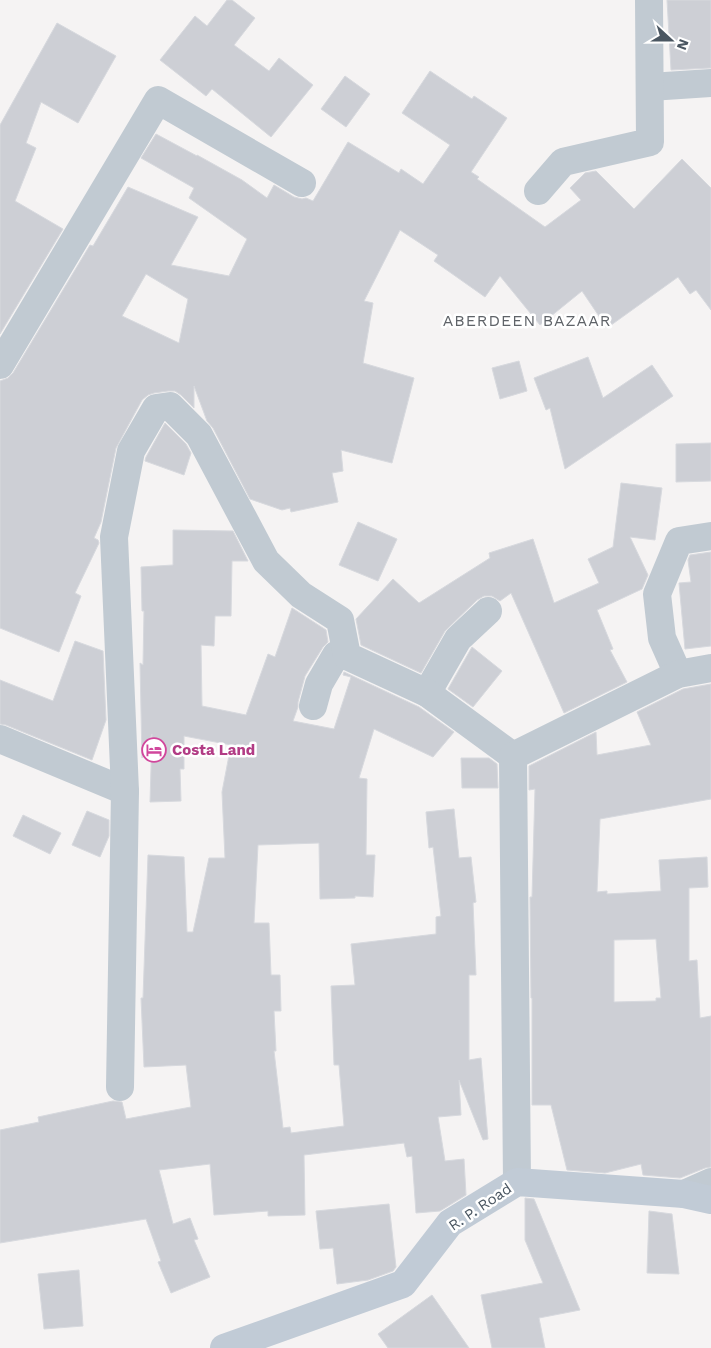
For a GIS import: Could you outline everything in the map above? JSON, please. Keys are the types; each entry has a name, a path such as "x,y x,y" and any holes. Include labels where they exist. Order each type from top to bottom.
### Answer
{"street":[{"path":"538,191 563,162 650,142 649,0"},
{"path":"650,87 711,83"},
{"path":"0,365 158,100 302,183"},
{"path":"120,1088 125,791 114,537 131,451 156,408 170,406 199,436 266,561 301,594 340,620 347,656"},
{"path":"678,674 662,638 657,594 679,541 711,536"},
{"path":"427,693 458,639 488,611"},
{"path":"312,706 318,684 336,656 347,656 427,693 513,756"},
{"path":"513,756 678,674 711,668"},
{"path":"0,739 125,791"},
{"path":"513,756 517,1182"},
{"name":"R. P. Road","path":"224,1348 403,1284 450,1223 517,1182 684,1194 711,1200"},
{"path":"684,1194 711,1182"}],"building":[{"path":"227,0 232,0 255,18 234,45 269,71 279,58 313,85 271,137 212,89 206,96 160,60 195,16 207,26"},
{"path":"667,0 711,0 711,68 671,70"},
{"path":"57,23 116,56 78,123 41,102 26,143 36,148 15,201 63,229 0,334 0,125"},
{"path":"430,71 472,99 474,96 507,118 471,172 479,177 477,179 545,227 581,200 570,188 585,173 596,171 634,209 682,159 711,188 711,310 696,290 690,294 678,277 607,328 582,291 540,325 500,276 485,297 434,261 438,255 400,230 364,301 373,303 363,363 414,378 392,463 341,450 343,471 332,473 338,502 291,512 290,508 282,510 250,499 213,428 207,421 194,386 194,408 175,391 148,395 142,400 116,448 101,522 94,538 99,543 75,593 81,596 59,652 0,628 0,381 8,378 13,373 90,245 93,246 128,187 198,217 171,265 229,276 247,239 189,198 194,188 141,158 156,134 242,180 267,198 274,185 294,197 313,201 348,142 399,173 401,169 423,184 450,145 402,113","holes":["146,274 188,299 179,343 122,316"]},
{"path":"345,76 370,94 346,127 321,109"},
{"path":"588,357 603,398 652,365 673,396 565,469 550,408 546,410 534,378"},
{"path":"519,361 527,391 500,399 492,368"},
{"path":"165,423 186,444 191,453 184,475 145,461"},
{"path":"711,443 711,481 676,482 676,444"},
{"path":"621,483 662,488 655,540 630,537 648,575 642,589 597,610 613,649 610,650 627,682 564,713 511,593 500,601 492,596 484,596 477,600 445,631 421,673 361,645 356,619 393,579 419,603 490,558 489,553 533,539 554,603 599,583 588,559 613,547"},
{"path":"358,522 397,539 378,581 339,565"},
{"path":"173,530 233,531 248,561 232,561 231,616 215,616 214,646 201,645 202,706 246,715 268,654 275,657 292,608 326,630 328,642 305,676 293,721 334,729 351,677 343,675 344,672 419,707 454,732 433,757 374,729 359,778 367,779 366,855 375,855 373,897 355,896 355,898 320,899 319,843 258,845 254,923 269,923 271,975 280,975 281,1011 274,1011 276,1051 274,1051 283,1128 290,1127 291,1133 344,1126 339,1065 334,1065 331,986 355,985 351,944 436,934 436,917 441,916 433,847 429,848 426,812 454,809 459,858 471,857 476,902 473,903 476,975 469,975 469,1060 481,1058 488,1139 483,1140 459,1080 461,1115 438,1117 445,1161 464,1159 466,1195 440,1211 416,1213 412,1156 407,1157 404,1143 304,1155 305,1215 268,1216 268,1211 214,1215 210,1164 159,1170 173,1224 190,1218 198,1239 194,1240 210,1277 171,1293 158,1262 161,1261 146,1219 0,1243 0,1130 39,1122 38,1117 113,1101 122,1102 126,1119 191,1107 186,1065 144,1067 141,998 143,998 148,855 184,857 187,932 193,932 209,858 225,858 222,792 231,745 184,736 184,769 180,769 181,801 150,802 152,734 142,758 140,663 143,665 144,611 142,611 141,567 173,565"},
{"path":"711,552 711,646 685,649 679,583 691,582 688,560 690,555"},
{"path":"75,641 103,651 106,720 92,760 0,724 0,680 53,701"},
{"path":"472,647 502,671 473,707 448,689"},
{"path":"711,684 711,799 600,819 597,892 607,891 607,894 661,891 659,860 707,857 708,887 689,888 689,961 697,960 700,1018 711,1016 711,1167 680,1178 643,1175 641,1164 605,1173 567,1170 551,1105 532,1105 530,897 532,897 535,789 529,790 529,766 596,732 597,755 651,745 637,712 683,689","holes":["656,939 661,998 656,998 656,1001 614,1002 614,940"]},
{"path":"461,758 489,758 497,764 498,788 462,788"},
{"path":"87,811 109,820 109,836 100,857 72,845"},
{"path":"23,815 61,833 50,854 13,836"},
{"path":"525,1198 534,1199 580,1310 539,1318 545,1348 492,1348 481,1295 543,1283 525,1240"},
{"path":"389,1204 396,1267 393,1271 368,1280 337,1284 333,1248 320,1249 316,1211"},
{"path":"649,1211 672,1214 679,1274 647,1273"},
{"path":"79,1270 83,1326 44,1329 38,1274"},
{"path":"432,1295 469,1348 388,1348 378,1334"}],"place":[{"name":"Costa Land","path":"154,750"}],"district":[{"name":"ABERDEEN BAZAAR","path":"527,320"}]}
